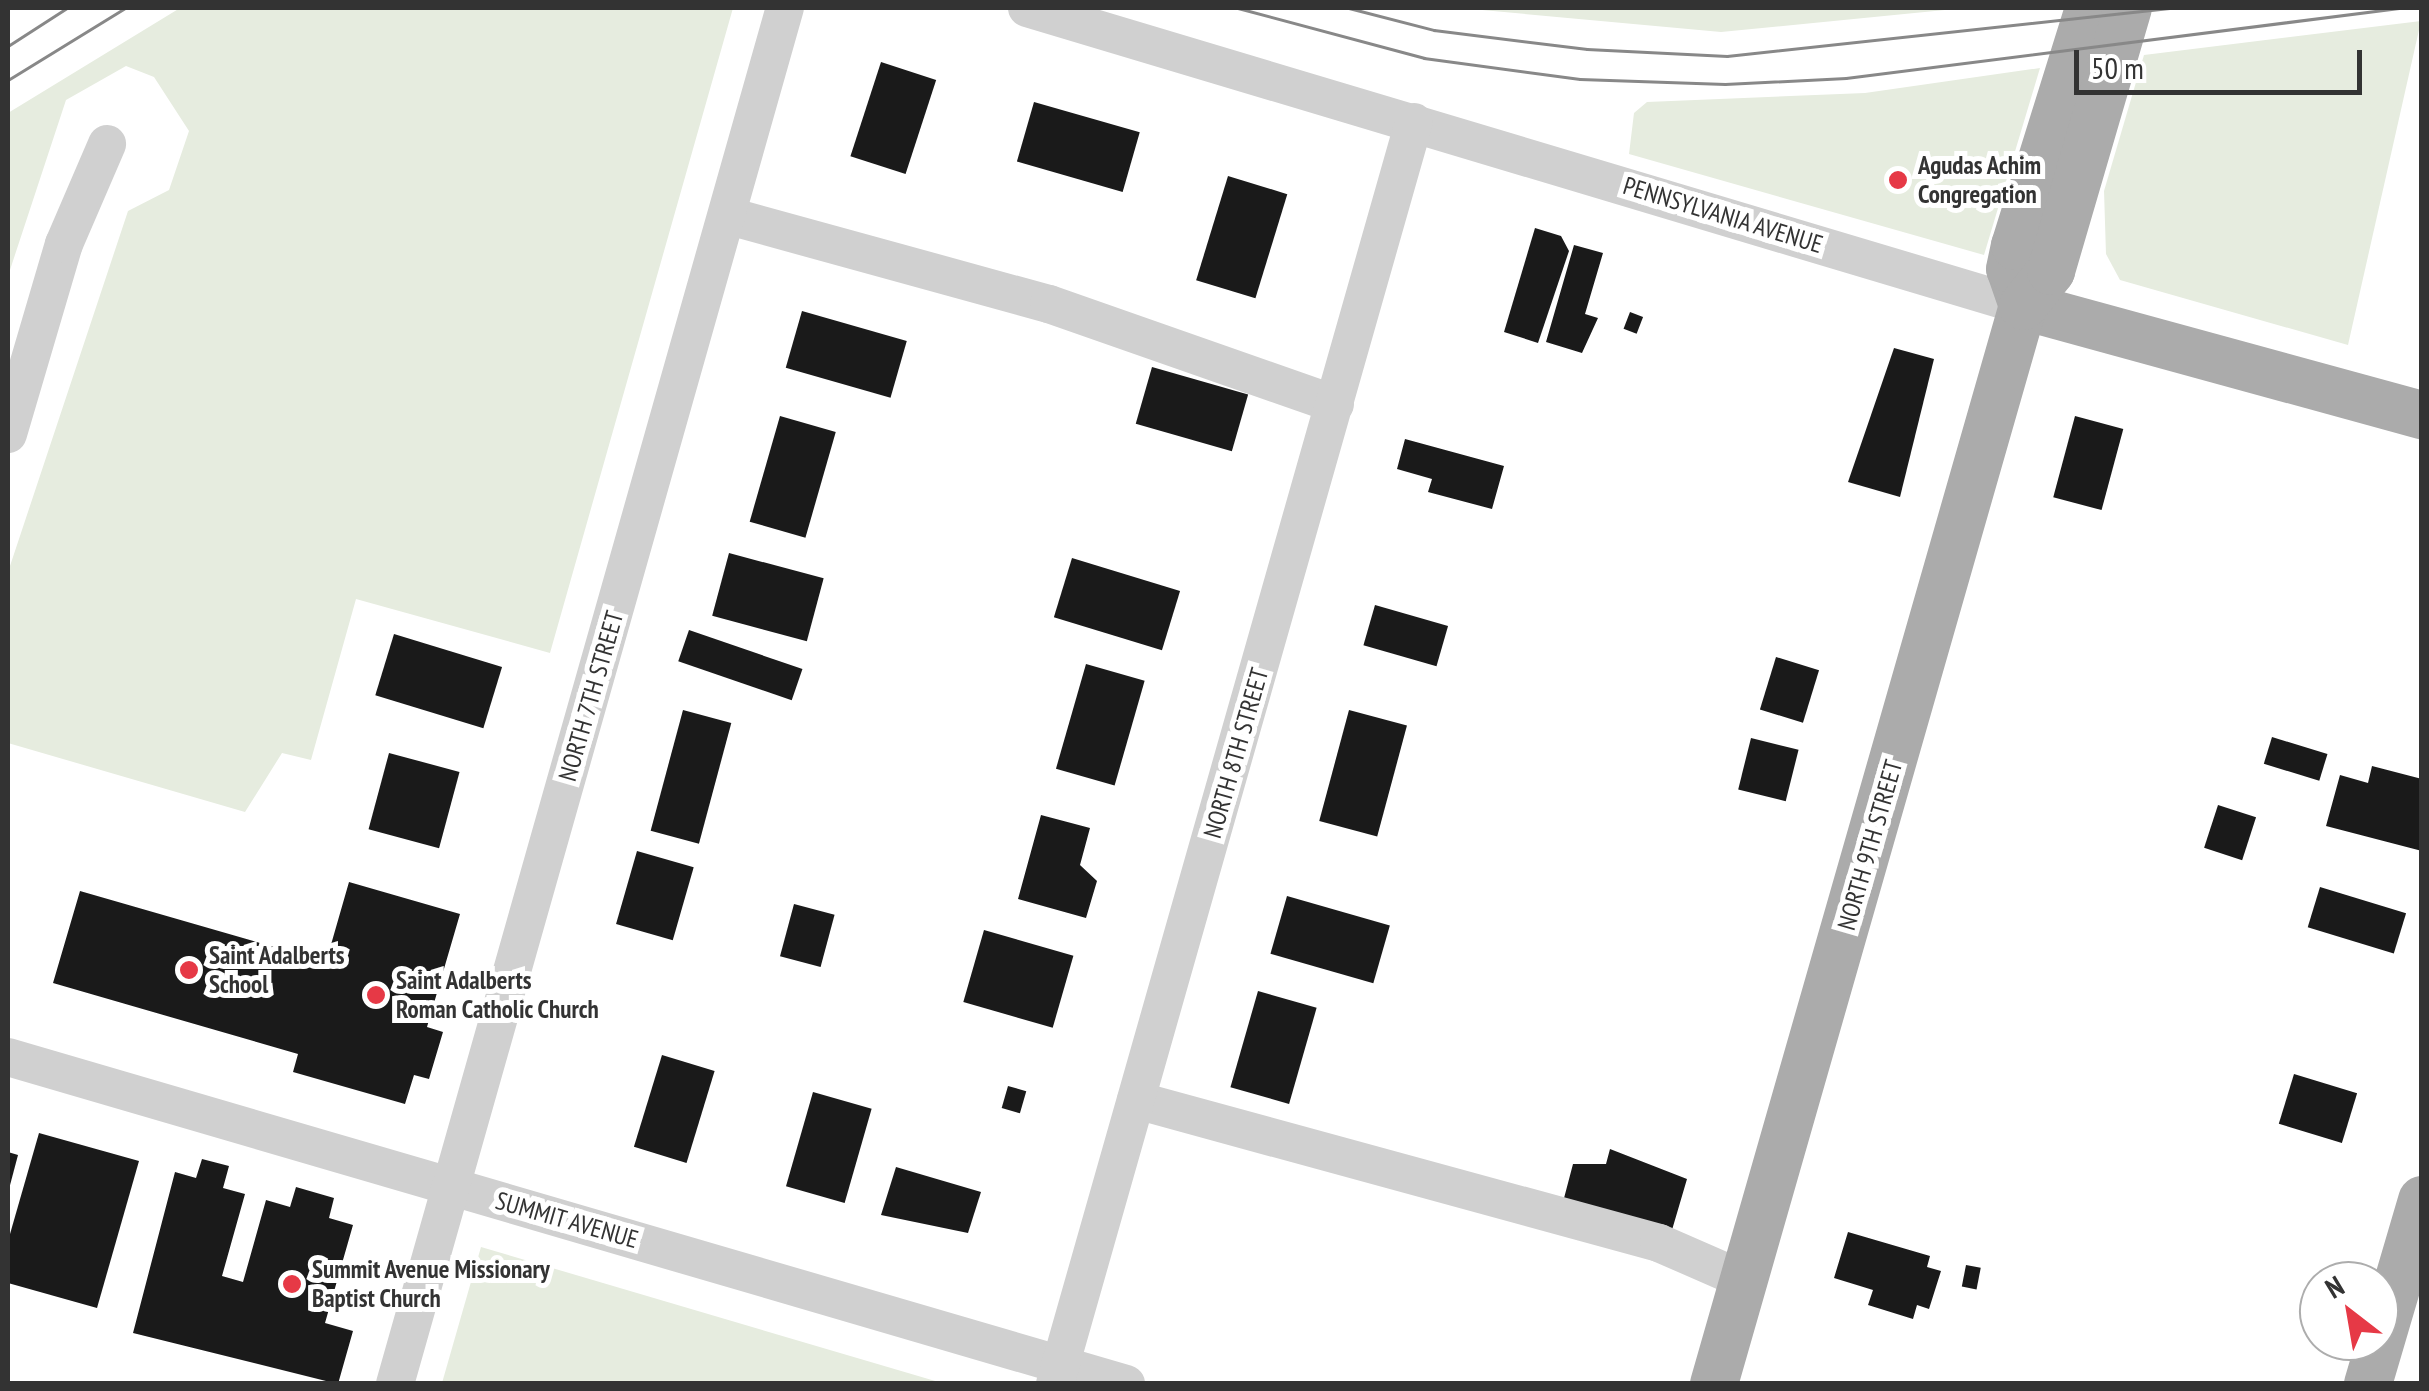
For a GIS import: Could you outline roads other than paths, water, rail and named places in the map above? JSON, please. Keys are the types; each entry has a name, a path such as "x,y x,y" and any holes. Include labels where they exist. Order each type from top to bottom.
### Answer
{"main road":[{"name":"NORTH 9TH STREET","path":"2023,306 2010,270 2015,246 2088,8"},
{"name":"NORTH 9TH STREET","path":"1714,1384 2023,306 2051,271 2128,8"},
{"name":"PENNSYLVANIA AVENUE","path":"2023,306 2422,415"},
{"path":"2368,1384 2422,1200"}],"street":[{"name":"NORTH 7TH STREET","path":"395,1384 785,8"},
{"name":"PENNSYLVANIA AVENUE","path":"1027,8 2023,306"},
{"name":"NORTH 8TH STREET","path":"1058,1374 1414,122"},
{"path":"8,434 64,244 107,144"},
{"path":"729,216 1049,304 1335,404"},
{"name":"SUMMIT AVENUE","path":"8,1058 450,1186 1058,1374 1126,1384"},
{"path":"1136,1100 1659,1243 1746,1280"}],"tram line":[{"path":"8,46 67,8"},
{"path":"8,80 125,8"},
{"path":"1238,8 1424,58 1580,79 1725,84 1846,78 2399,8"},
{"path":"1349,8 1434,30 1587,49 1727,56 2171,8"}],"place":[{"name":"Agudas Achim Congregation","path":"1898,180"},
{"name":"Saint Adalberts School","path":"189,970"},
{"name":"Saint Adalberts Roman Catholic Church","path":"376,995"},
{"name":"Summit Avenue Missionary Baptist Church","path":"292,1284"}]}
